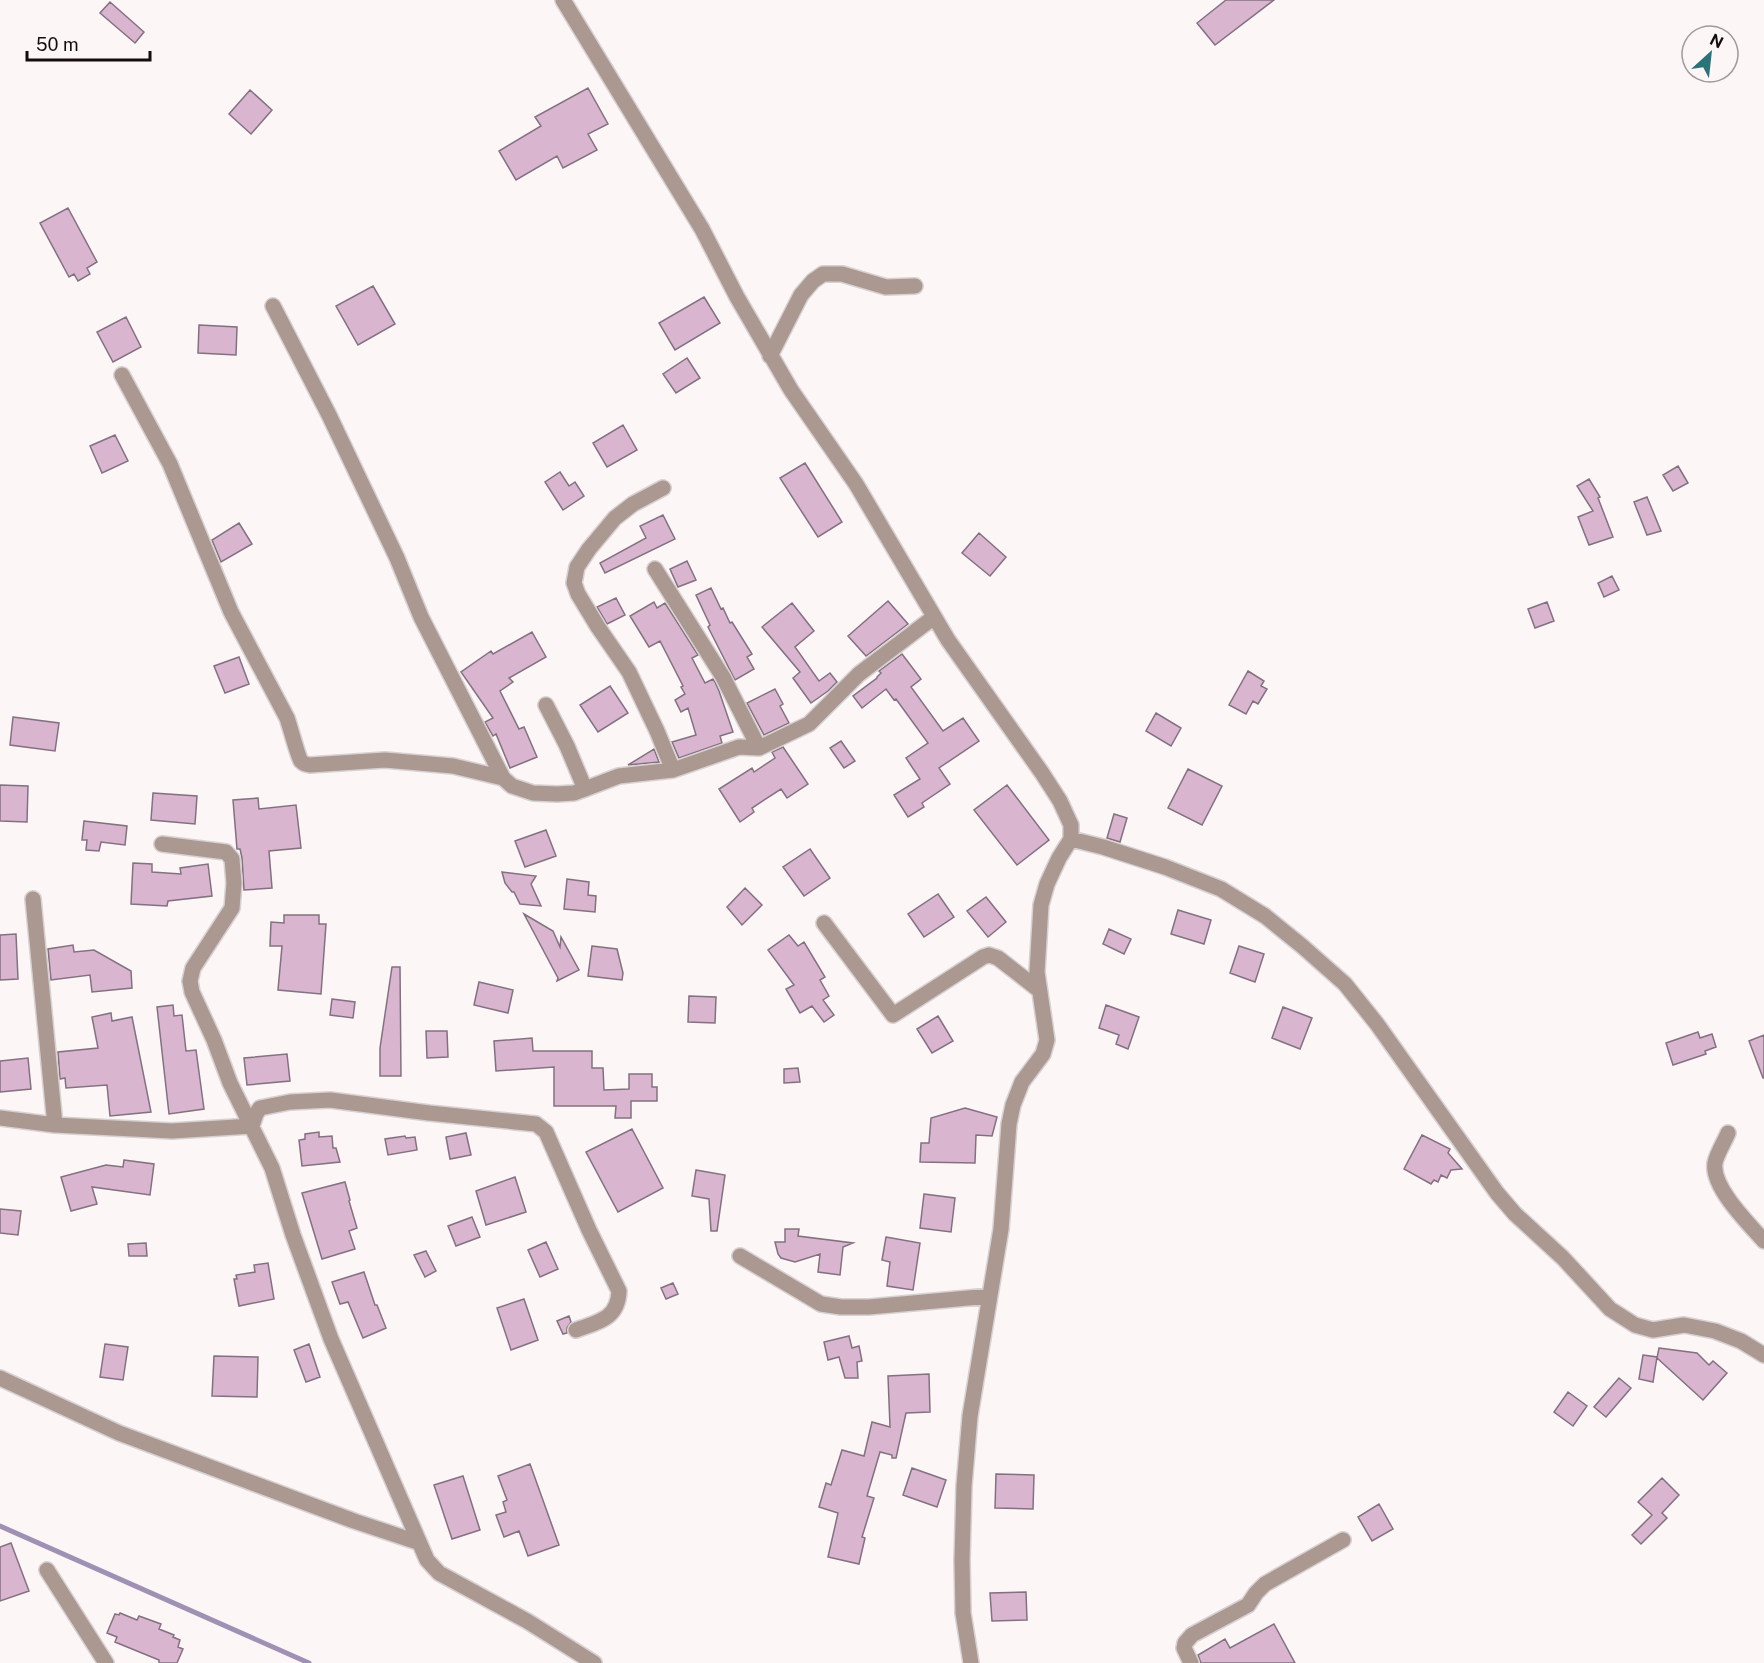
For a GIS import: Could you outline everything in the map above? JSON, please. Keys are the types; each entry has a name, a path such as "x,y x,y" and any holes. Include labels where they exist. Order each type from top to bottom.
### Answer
{"street":[{"path":"563,0 702,229 770,356 856,484 948,640 1042,772 1060,801 1071,825 1071,839 1047,884 1041,905 1037,972 1047,1040 1043,1054 1022,1082 1009,1124 1001,1229 969,1416 962,1560 963,1613 971,1663"},
{"path":"770,356 801,295 813,280 824,274 842,274 886,286 915,286"},
{"path":"273,306 329,415 397,558 421,617 503,778 512,786 533,793 557,794 585,789 619,776 673,770 740,747 759,748 809,724 859,674 934,617"},
{"path":"122,375 170,464 231,612 287,718 299,758 303,763 310,765 385,760 453,766 503,778"},
{"path":"663,488 633,504 615,518 577,567 574,583 578,594 629,672 673,770"},
{"path":"655,569 723,677 759,748"},
{"path":"546,705 585,789"},
{"path":"1071,839 1165,867 1221,889 1265,916 1302,946 1345,984 1377,1024 1497,1193 1515,1214 1563,1258 1610,1309 1635,1325 1653,1330 1684,1325 1715,1332 1741,1341 1764,1355"},
{"path":"162,844 226,852 232,859 234,884 232,908 193,968 190,981 192,992 214,1040 230,1083 272,1168 293,1235 331,1339 417,1542 427,1560 439,1573 527,1621 594,1663"},
{"path":"33,899 55,1125"},
{"path":"824,923 893,1015 989,955 998,958 1039,990"},
{"path":"252,1126 260,1108 290,1102 330,1100 536,1124 546,1132 589,1230 619,1291 619,1299 607,1318 576,1330"},
{"path":"0,1118 55,1125 172,1131 252,1126"},
{"path":"1728,1133 1715,1165 1717,1178 1741,1215 1763,1238"},
{"path":"740,1256 821,1304 868,1307 990,1296"},
{"path":"0,1378 119,1433 354,1521 417,1542"},
{"path":"1191,1663 1184,1648 1192,1635 1238,1612 1248,1605 1265,1584 1343,1540"},
{"path":"47,1570 106,1663"}],"building":[{"path":"1226,0 1274,0 1215,45 1197,23"},
{"path":"110,2 144,32 135,43 100,13"},
{"path":"588,88 608,124 588,134 597,150 563,168 557,156 516,180 499,151 541,126 535,117"},
{"path":"250,90 272,110 251,134 229,114"},
{"path":"68,208 97,262 87,268 90,274 78,281 74,274 69,277 40,223"},
{"path":"373,286 395,324 358,345 336,306"},
{"path":"704,297 720,323 675,350 659,323"},
{"path":"126,317 141,347 113,362 97,332"},
{"path":"199,325 237,327 236,355 198,353"},
{"path":"687,358 700,378 676,393 663,374"},
{"path":"623,425 637,450 607,467 593,443"},
{"path":"115,435 128,461 102,473 90,446"},
{"path":"805,463 842,522 818,537 780,478"},
{"path":"1678,466 1688,483 1673,491 1663,475"},
{"path":"560,472 569,486 575,482 584,496 563,510 545,482"},
{"path":"1589,479 1600,497 1598,498 1613,537 1589,545 1578,517 1593,511 1577,486"},
{"path":"1647,497 1661,531 1647,535 1634,502"},
{"path":"663,515 675,539 605,573 600,563 646,538 640,526"},
{"path":"239,523 252,544 221,562 212,540"},
{"path":"979,533 1006,557 990,576 962,553"},
{"path":"687,561 696,580 678,587 670,569"},
{"path":"1612,576 1619,590 1604,597 1598,583"},
{"path":"711,588 721,609 723,608 730,623 732,622 752,654 747,657 754,669 735,680 708,627 710,625 696,595"},
{"path":"616,598 625,615 607,624 597,607"},
{"path":"888,601 908,624 866,656 848,636"},
{"path":"654,602 657,608 665,603 698,655 692,658 705,683 713,679 715,682 733,732 720,736 722,743 679,758 672,742 696,735 688,708 681,712 675,700 685,694 681,687 683,686 660,641 649,647 630,616"},
{"path":"1547,602 1554,621 1535,628 1528,609"},
{"path":"792,603 814,631 795,647 819,681 830,673 837,682 811,703 793,678 800,672 762,627"},
{"path":"532,632 546,657 509,678 513,682 500,691 519,729 524,727 537,757 510,768 496,734 493,736 485,722 493,718 461,672 491,651 493,654"},
{"path":"902,654 921,679 911,687 943,731 963,718 979,741 939,768 950,784 922,803 924,807 908,817 894,795 920,779 906,758 928,743 886,689 862,708 853,696 877,678 881,673 879,671"},
{"path":"239,657 249,684 225,693 214,666"},
{"path":"1248,671 1264,681 1261,686 1267,689 1258,704 1253,701 1246,714 1229,705"},
{"path":"610,686 628,713 598,732 580,705"},
{"path":"775,689 783,704 780,706 789,723 764,735 747,703"},
{"path":"1156,713 1181,728 1171,746 1146,731"},
{"path":"13,717 59,723 55,751 10,745"},
{"path":"841,741 855,761 844,768 830,748"},
{"path":"783,747 808,784 787,798 781,789 752,808 754,812 740,822 719,789 752,768 754,772 775,758 772,752"},
{"path":"654,749 659,762 628,765"},
{"path":"1188,769 1222,786 1202,825 1168,808"},
{"path":"0,785 28,786 27,822 0,821"},
{"path":"1007,785 1049,840 1017,865 974,810"},
{"path":"153,793 197,796 195,824 151,820"},
{"path":"258,798 259,809 296,805 301,848 269,851 272,888 244,890 242,858 240,849 237,849 233,800"},
{"path":"1114,814 1127,818 1120,842 1107,838"},
{"path":"84,821 127,826 125,845 101,842 99,851 86,850 87,840 82,840"},
{"path":"546,830 556,856 525,867 515,841"},
{"path":"810,849 830,878 804,896 783,867"},
{"path":"133,863 152,864 152,872 181,874 180,868 208,864 212,896 168,901 167,906 131,904"},
{"path":"502,872 536,876 531,884 541,906 520,904 514,892 505,883"},
{"path":"567,879 589,882 588,895 596,896 595,912 564,909"},
{"path":"745,888 762,905 742,925 727,907"},
{"path":"938,894 954,917 924,937 908,914"},
{"path":"986,897 1006,922 988,937 967,911"},
{"path":"1178,910 1211,920 1204,944 1171,934"},
{"path":"524,914 553,931 560,947 561,937 579,970 557,981 558,978"},
{"path":"284,915 319,915 319,924 326,924 321,994 278,990 282,946 270,946 271,922 284,923"},
{"path":"1109,929 1131,939 1124,954 1103,944"},
{"path":"16,934 18,979 0,980 0,935"},
{"path":"789,935 798,946 804,942 825,977 820,980 829,996 823,1000 834,1015 824,1022 812,1006 800,1013 786,989 794,985 768,950"},
{"path":"73,945 74,952 94,950 131,971 132,988 92,992 90,975 51,980 48,949"},
{"path":"592,946 617,949 623,973 622,980 588,976"},
{"path":"1239,946 1264,954 1255,982 1230,973"},
{"path":"392,967 400,967 401,1076 380,1076 380,1048"},
{"path":"479,982 513,990 508,1013 474,1005"},
{"path":"689,996 716,997 715,1023 688,1022"},
{"path":"332,999 355,1002 353,1018 330,1015"},
{"path":"173,1005 174,1016 182,1015 186,1051 196,1050 204,1109 169,1114 157,1007"},
{"path":"1106,1005 1139,1017 1128,1049 1116,1044 1119,1035 1099,1028"},
{"path":"1283,1007 1312,1018 1300,1049 1272,1038"},
{"path":"111,1013 112,1021 132,1017 151,1112 110,1116 107,1085 66,1088 65,1078 60,1079 58,1052 98,1048 92,1017"},
{"path":"938,1016 953,1041 932,1053 917,1029"},
{"path":"426,1031 447,1031 448,1057 427,1058"},
{"path":"1698,1032 1700,1038 1712,1034 1716,1047 1705,1051 1706,1054 1673,1065 1666,1043"},
{"path":"1764,1035 1764,1078 1763,1078 1749,1041"},
{"path":"532,1038 533,1051 592,1051 592,1068 603,1068 604,1090 629,1089 629,1074 652,1074 652,1087 657,1087 657,1101 631,1101 631,1118 615,1118 616,1106 554,1106 554,1067 496,1071 494,1041"},
{"path":"287,1054 290,1081 247,1085 244,1058"},
{"path":"28,1058 31,1089 0,1092 0,1061"},
{"path":"798,1068 800,1082 784,1083 784,1069"},
{"path":"965,1108 997,1117 992,1136 976,1135 975,1163 920,1162 921,1143 929,1143 931,1118"},
{"path":"632,1129 663,1188 618,1212 586,1152"},
{"path":"319,1132 319,1137 332,1136 333,1148 336,1148 340,1162 302,1166 299,1140 305,1139 305,1134"},
{"path":"466,1133 471,1155 450,1159 446,1137"},
{"path":"1422,1135 1450,1149 1448,1153 1462,1169 1451,1170 1447,1178 1441,1175 1438,1182 1434,1180 1431,1184 1404,1169"},
{"path":"405,1136 406,1138 415,1137 417,1150 388,1155 385,1139"},
{"path":"124,1160 154,1164 150,1195 92,1187 97,1204 71,1211 61,1177 106,1165 123,1167"},
{"path":"696,1170 725,1175 717,1231 711,1231 709,1199 692,1196"},
{"path":"515,1177 526,1212 486,1225 476,1191"},
{"path":"345,1182 357,1228 349,1231 355,1249 322,1259 302,1193"},
{"path":"924,1194 955,1198 951,1232 920,1228"},
{"path":"0,1209 21,1211 18,1235 0,1233"},
{"path":"472,1217 480,1237 456,1246 448,1226"},
{"path":"785,1229 799,1229 798,1236 853,1243 843,1247 840,1275 818,1272 820,1254 795,1262 781,1258 775,1242 785,1242"},
{"path":"886,1237 920,1243 913,1290 887,1286 890,1262 882,1260"},
{"path":"546,1242 558,1269 540,1277 528,1250"},
{"path":"146,1243 147,1256 129,1256 128,1244"},
{"path":"426,1251 436,1271 425,1277 414,1255"},
{"path":"268,1263 274,1299 239,1306 234,1279 237,1279 236,1275 255,1272 254,1265"},
{"path":"364,1272 375,1305 377,1305 386,1328 363,1338 348,1302 340,1304 332,1282"},
{"path":"673,1283 678,1294 666,1299 661,1288"},
{"path":"524,1299 538,1340 511,1350 497,1308"},
{"path":"569,1316 571,1322 567,1333 563,1334 557,1321"},
{"path":"849,1336 852,1348 859,1346 862,1361 857,1362 858,1378 845,1378 839,1357 828,1360 824,1342"},
{"path":"105,1344 128,1347 123,1380 100,1377"},
{"path":"309,1344 320,1377 306,1382 294,1350"},
{"path":"1659,1348 1697,1353 1709,1365 1713,1361 1727,1373 1703,1400 1657,1358"},
{"path":"1643,1355 1657,1357 1653,1382 1639,1379"},
{"path":"214,1356 258,1357 257,1397 212,1396"},
{"path":"929,1374 930,1412 906,1413 896,1458 880,1452 867,1496 874,1498 862,1537 865,1538 859,1564 828,1557 838,1513 819,1507 826,1483 831,1485 842,1450 864,1456 872,1422 890,1427 888,1376"},
{"path":"1619,1378 1631,1388 1606,1417 1594,1407"},
{"path":"1568,1392 1587,1406 1573,1426 1554,1412"},
{"path":"530,1464 559,1545 528,1556 519,1531 504,1537 496,1515 506,1512 503,1502 507,1500 498,1476"},
{"path":"912,1468 946,1480 937,1507 903,1495"},
{"path":"996,1474 1034,1475 1033,1509 995,1508"},
{"path":"463,1476 480,1530 452,1539 434,1485"},
{"path":"1662,1478 1679,1495 1662,1513 1667,1518 1641,1544 1632,1535 1652,1515 1638,1502"},
{"path":"1379,1504 1393,1529 1372,1541 1358,1517"},
{"path":"11,1543 29,1591 0,1601 0,1547"},
{"path":"1026,1592 1027,1620 992,1621 990,1593"},
{"path":"120,1613 137,1620 139,1616 161,1624 159,1629 180,1640 178,1647 183,1649 177,1663 159,1663 159,1660 115,1642 117,1637 107,1633 115,1614"},
{"path":"1274,1624 1295,1663 1201,1663 1198,1655 1225,1639 1230,1648"}],"waterway":[{"path":"0,1526 309,1663"}]}
